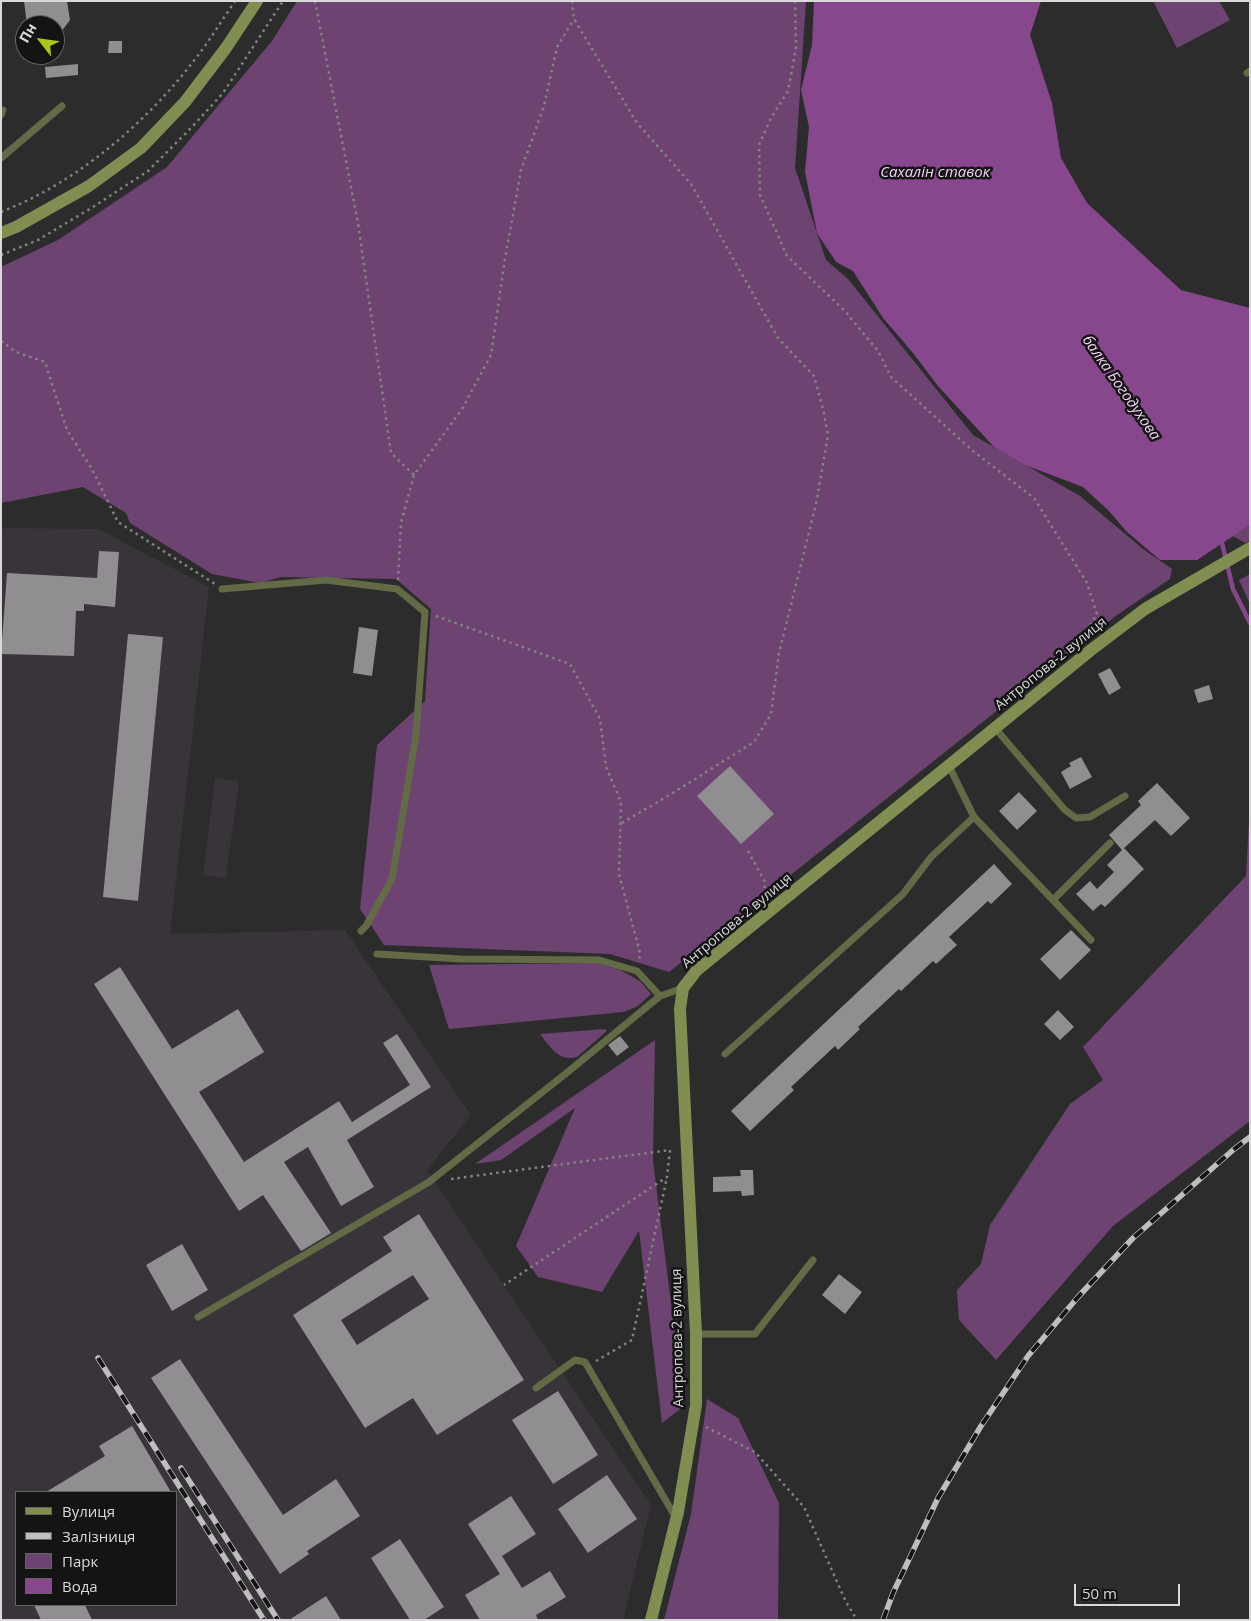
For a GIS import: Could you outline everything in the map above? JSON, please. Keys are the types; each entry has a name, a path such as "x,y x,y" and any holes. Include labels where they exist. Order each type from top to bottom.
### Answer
{"street":[{"path":"1,233 16,227 89,186 141,148 186,102 226,48 257,1"},
{"name":"Антропова-2 вулиця","path":"651,1620 677,1518 696,1405 696,1334 680,1009 684,988 698,970 1091,650 1145,608 1249,548"}],"lane":[{"path":"1,158 62,106"},
{"path":"222,589 326,580 398,589 425,612 416,735 392,879 366,926 361,931"},
{"path":"995,728 1065,810 1076,818 1090,817 1125,796"},
{"path":"949,766 974,817 1091,940"},
{"path":"725,1054 903,894 931,857 974,817"},
{"path":"1053,900 1110,843"},
{"path":"377,954 461,959 599,960 637,971 660,996"},
{"path":"198,1317 429,1182 570,1071 660,996 684,988"},
{"path":"696,1334 754,1334 813,1260"},
{"path":"536,1388 574,1360 585,1362 677,1518"}],"path":[{"path":"1,212 37,196 71,175 128,132 162,98 196,58 235,1"},
{"path":"315,1 358,224 391,453 414,475"},
{"path":"572,1 574,19 638,123 691,184 778,338 814,376 828,435 816,504 779,653 771,714 754,742 620,824"},
{"path":"795,1 796,48 788,91 771,118 759,145 760,194 786,256 844,310 878,351 891,377 973,451 1034,498 1087,584 1097,614 1084,637 1091,650"},
{"path":"398,589 401,523 414,475 462,409 491,355 505,259 522,170 544,106 557,47 574,19"},
{"path":"1,341 16,352 45,362 67,430 92,469 118,522 222,589"},
{"path":"425,612 570,664 600,719 606,767 621,802 619,874 640,953 637,971"},
{"path":"748,851 764,882 764,916"},
{"path":"429,1182 670,1150 667,1177 632,1340 588,1366"},
{"path":"504,1285 667,1177"},
{"path":"693,1421 755,1452 804,1507 846,1602 857,1620"}],"shaded area":[{"path":"1,528 98,529 209,587 170,934 345,930 471,1115 427,1170 651,1505 623,1620 1,1620"},
{"path":"215,778 239,781 226,878 203,875"}],"green space":[{"path":"297,1 806,1 795,168 826,260 848,279 973,435 1080,496 1143,549 1172,569 1170,579 1117,615 669,972 610,954 384,945 360,909 377,745 425,701 431,609 396,579 281,577 260,583 212,574 130,523 126,513 83,487 1,503 1,267 58,240 167,167 272,41"},
{"path":"1153,1 1219,1 1230,20 1177,48"},
{"path":"1250,525 1250,541 1245,543 1233,536"},
{"path":"1250,574 1250,604 1239,580"},
{"path":"1250,802 1250,1121 1113,1226 996,1360 959,1320 957,1290 981,1264 990,1225 1070,1104 1103,1080 1083,1047 1246,876"},
{"path":"599,963 620,970 640,981 651,994 638,1006 624,1012 449,1029 429,965"},
{"path":"605,1029 607,1031 577,1057 571,1058 556,1052 540,1034"},
{"path":"655,1040 653,1161 684,1406 662,1423 639,1231 602,1292 538,1277 516,1246 575,1108 501,1160 475,1164"},
{"path":"707,1399 738,1418 779,1503 778,1620 664,1620 691,1514"}],"water":[{"name":"Сахалін ставок","path":"814,1 1041,1 1030,35 1052,103 1061,158 1087,203 1181,290 1250,308 1250,525 1197,560 1160,560 1126,531 1109,511 1083,487 1025,465 994,447 938,386 883,318 853,271 836,262 817,233 805,172 809,127 801,90 812,45"}],"building":[{"path":"24,1 67,1 70,20 65,27 65,15 26,15"},
{"path":"109,41 122,41 122,53 108,53"},
{"path":"78,64 78,75 46,78 45,67"},
{"path":"99,551 119,552 115,607 84,604 84,611 76,611 74,656 1,654 7,573 97,578"},
{"path":"359,627 378,630 372,676 353,673"},
{"path":"128,634 163,637 138,901 103,897"},
{"path":"1110,668 1121,688 1109,695 1098,674"},
{"path":"1209,685 1213,699 1198,703 1194,690"},
{"path":"1081,757 1092,777 1070,789 1061,772 1071,766 1069,763"},
{"path":"730,766 774,814 741,844 697,796"},
{"path":"1157,783 1190,818 1171,836 1155,820 1122,850 1109,835 1141,805 1138,801"},
{"path":"1019,792 1037,811 1017,830 999,811"},
{"path":"1124,848 1144,869 1105,907 1101,904 1093,911 1076,894 1090,881 1097,889 1114,872 1107,865"},
{"path":"994,864 1012,884 991,904 988,901 949,937 957,945 936,964 933,961 901,991 899,989 858,1027 860,1029 838,1050 835,1046 791,1087 794,1090 750,1131 731,1111"},
{"path":"1071,930 1091,950 1060,980 1040,959"},
{"path":"120,967 172,1049 238,1009 264,1052 199,1092 244,1162 339,1101 352,1122 410,1085 383,1043 397,1034 431,1087 347,1140 374,1187 341,1206 308,1147 284,1162 331,1233 301,1251 263,1195 239,1211 94,984"},
{"path":"1058,1010 1074,1027 1060,1040 1044,1024"},
{"path":"620,1036 629,1047 617,1056 608,1045"},
{"path":"740,1170 753,1170 754,1195 742,1196 741,1191 713,1192 713,1177 741,1176"},
{"path":"419,1214 524,1380 437,1435 413,1398 365,1428 293,1315 392,1251 383,1237","holes":["413,1275 429,1299 357,1345 341,1320"]},
{"path":"182,1244 208,1290 172,1311 146,1265"},
{"path":"839,1274 862,1292 845,1314 822,1295"},
{"path":"180,1359 283,1515 336,1479 360,1516 307,1551 309,1554 280,1574 151,1378"},
{"path":"558,1391 598,1455 553,1484 512,1420"},
{"path":"132,1426 170,1491 48,1491 105,1456 99,1446"},
{"path":"607,1475 637,1519 588,1553 558,1509"},
{"path":"511,1496 536,1534 502,1556 522,1588 550,1571 566,1597 536,1615 538,1620 480,1620 465,1595 500,1574 468,1524"},
{"path":"400,1539 444,1607 424,1620 410,1620 371,1558"},
{"path":"326,1596 341,1620 289,1620"},
{"path":"34,1606 85,1606 92,1620 41,1620"}],"waterway":[{"name":"балка Богодухова","path":"1218,539 1222,543 1233,589 1250,623"}],"railway":[{"path":"883,1620 893,1593 938,1498 981,1426 1028,1356 1078,1297 1133,1238 1250,1137"},
{"path":"98,1358 264,1620"},
{"path":"181,1468 278,1620"}]}
